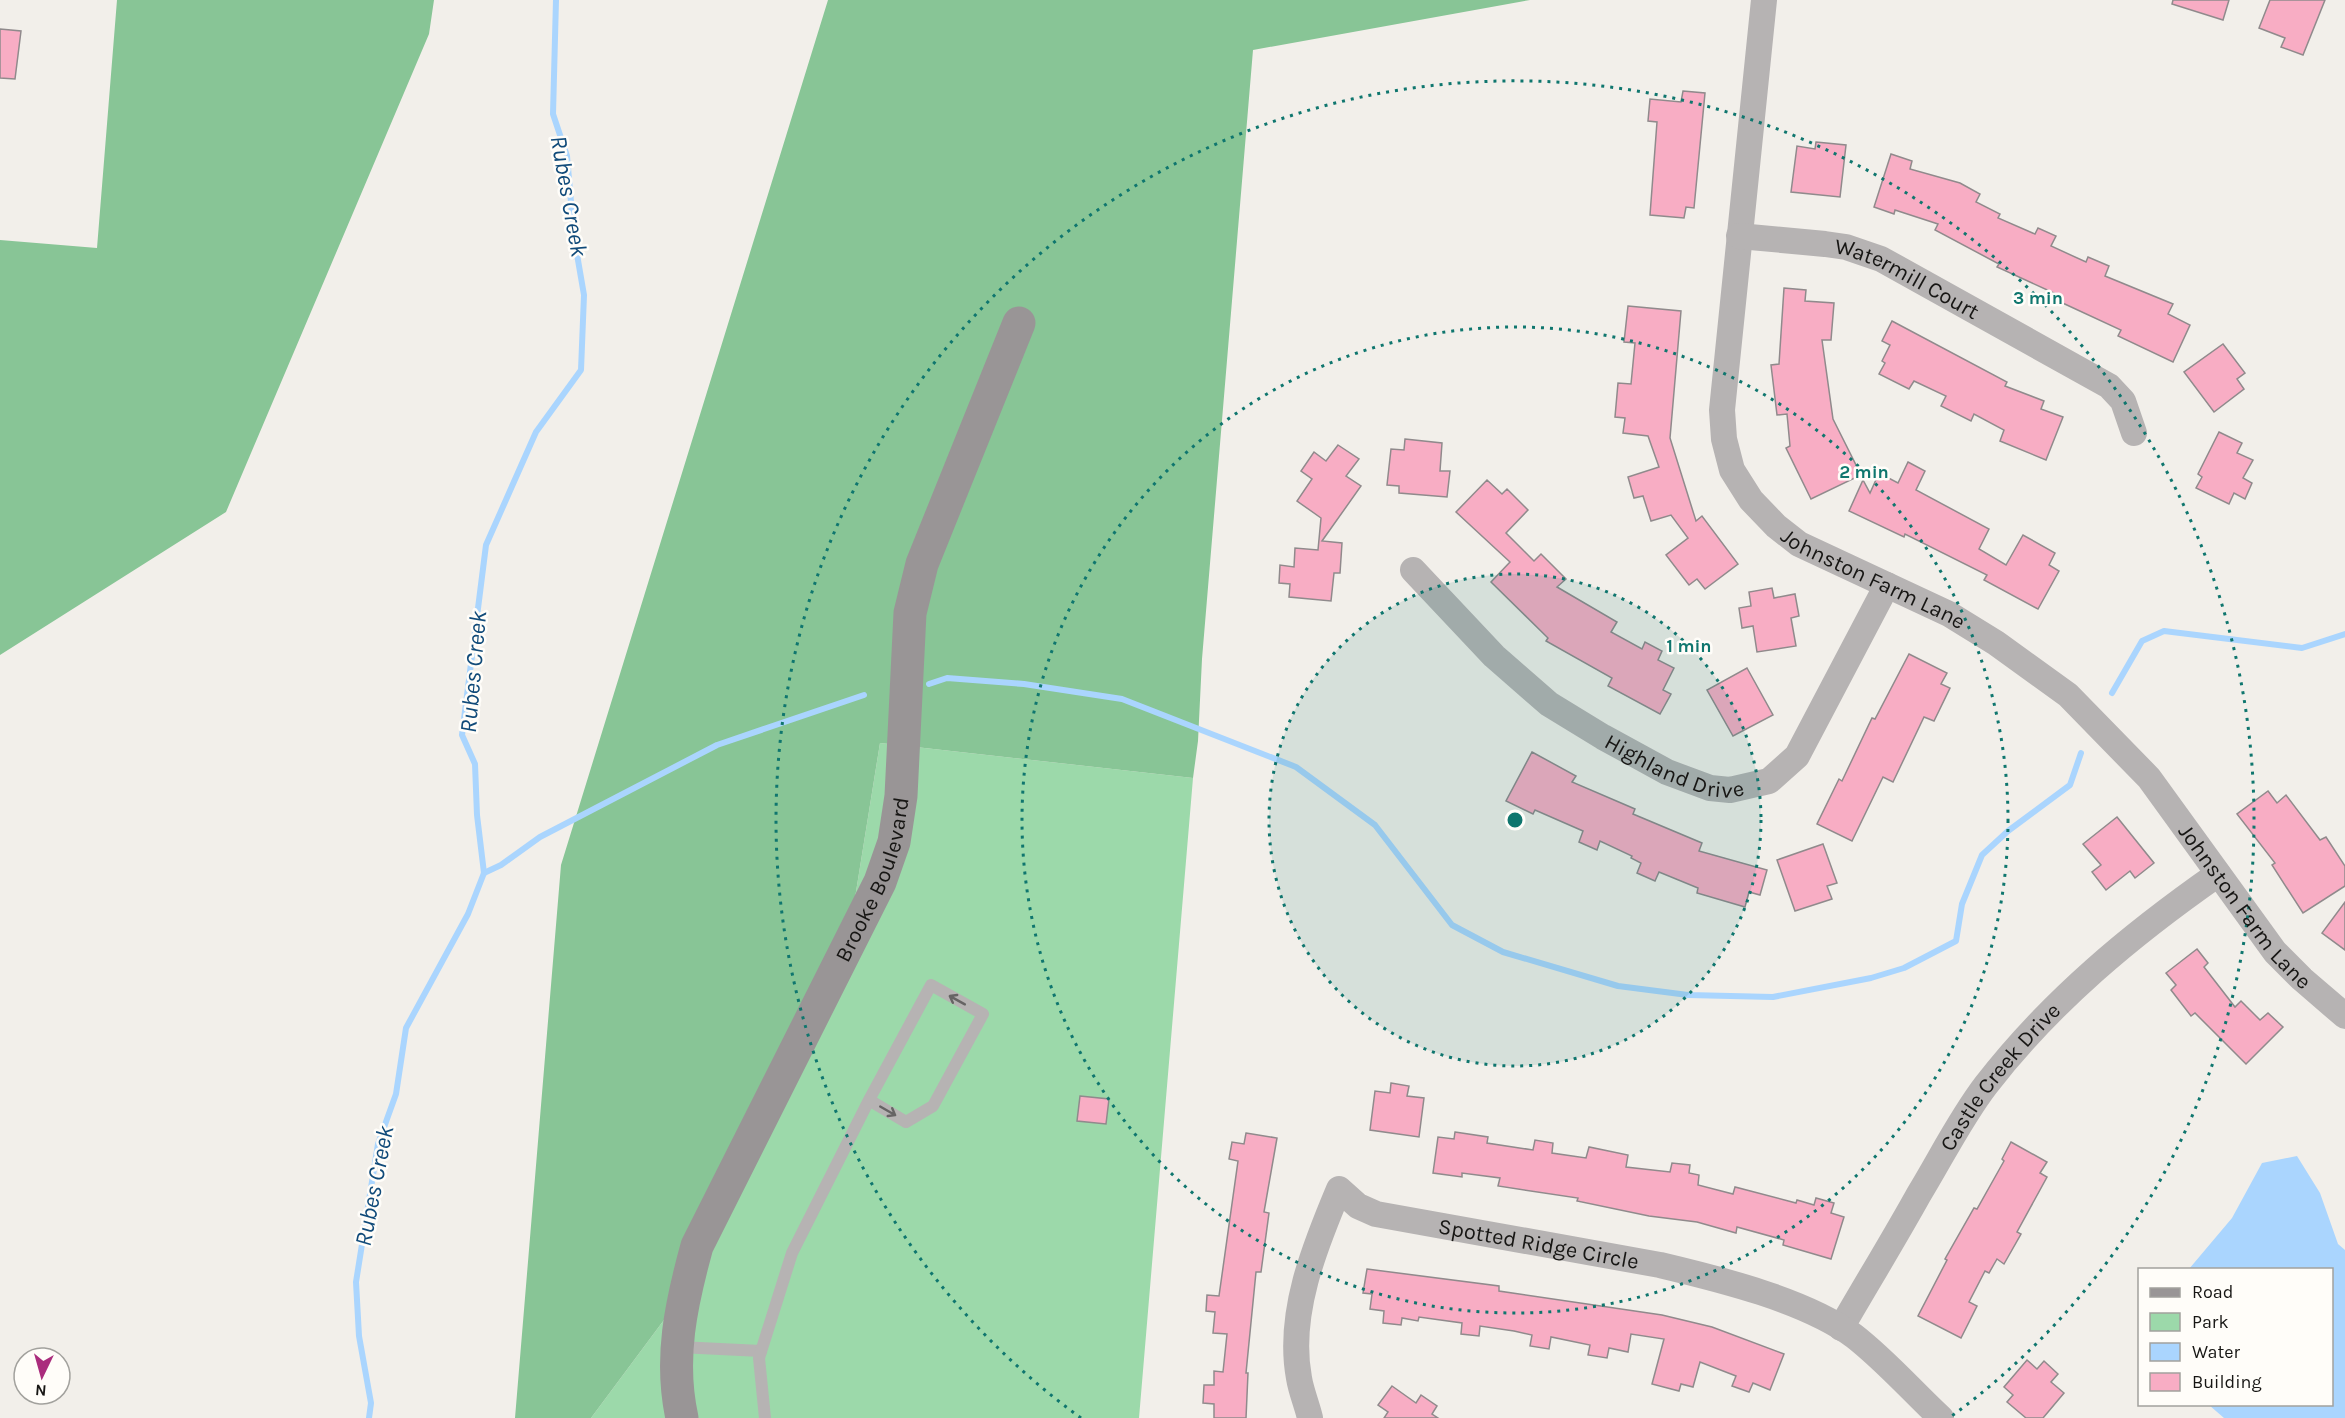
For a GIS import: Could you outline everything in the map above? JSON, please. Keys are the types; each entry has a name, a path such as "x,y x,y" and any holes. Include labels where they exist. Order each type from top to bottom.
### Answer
{"street":[{"name":"Johnston Farm Lane","path":"1764,0 1722,410 1724,439 1732,470 1751,500 1776,526 1799,544 1949,614 1996,643 2068,695 2149,778 2275,952 2301,979 2345,1016"},
{"name":"Watermill Court","path":"1739,236 1846,248 1900,268 2109,386 2123,401 2134,433"},
{"name":"Brooke Boulevard","path":"682,1418 675,1362 676,1347 681,1305 697,1246 861,924 880,882 894,842 903,763 910,613 922,564 1019,323"},
{"name":"Highland Drive","path":"1413,570 1494,656 1550,704 1603,737 1667,772 1710,788 1730,790 1769,781 1797,756 1887,585"},
{"name":"Castle Creek Drive","path":"1841,1328 1952,1137 1986,1086 2033,1030 2092,971 2150,921 2218,873"},
{"name":"Spotted Ridge Circle","path":"1310,1418 1298,1377 1297,1321 1317,1242 1339,1189 1358,1206 1376,1214 1705,1276 1786,1303 1854,1336 1941,1418"}],"lane":[{"path":"765,1418 759,1358 792,1254 869,1100 931,985 983,1014 933,1106 906,1122 869,1100"},
{"path":"676,1347 761,1351"}],"green space":[{"path":"117,0 434,0 429,34 226,512 0,655 0,240 97,248"},
{"path":"828,0 1530,0 1253,50 1202,659 1198,741 1193,778 880,743 850,929 687,1289 591,1418 515,1418 561,865"},
{"path":"880,743 1193,778 1139,1418 591,1418 687,1289 850,929"}],"water":[{"path":"2297,1156 2320,1193 2338,1244 2345,1250 2345,1418 2224,1418 2210,1406 2333,1406 2333,1268 2190,1268 2232,1218 2262,1163"}],"building":[{"path":"2173,0 2229,0 2223,20 2172,4"},
{"path":"2270,0 2325,0 2303,55 2281,47 2285,38 2259,28"},
{"path":"0,29 21,31 15,79 0,78"},
{"path":"1683,91 1705,93 1694,208 1686,207 1684,218 1650,215 1657,122 1648,121 1650,99 1681,102"},
{"path":"1816,142 1846,145 1840,197 1791,192 1797,146 1815,149"},
{"path":"1891,154 1912,161 1910,169 1960,183 1980,194 1976,202 2000,214 1998,218 2035,234 2038,228 2056,236 2051,246 2086,262 2088,257 2109,266 2105,276 2173,304 2168,314 2190,325 2173,362 2118,336 2121,330 2054,299 2056,294 1997,267 1999,264 1935,230 1938,224 1895,210 1894,214 1874,207"},
{"path":"1784,288 1806,290 1805,301 1834,303 1831,340 1822,340 1833,419 1861,475 1811,499 1786,448 1790,446 1787,414 1777,415 1771,365 1779,364"},
{"path":"1628,306 1681,311 1670,438 1696,521 1702,516 1738,564 1705,589 1697,579 1689,585 1666,555 1688,538 1671,515 1651,521 1643,496 1634,498 1628,477 1659,467 1648,436 1623,433 1625,418 1615,417 1618,383 1631,384 1635,343 1624,342"},
{"path":"1892,321 2007,382 2005,386 2044,401 2041,409 2063,417 2046,460 2000,441 2004,430 1974,414 1971,421 1941,406 1946,396 1914,381 1909,389 1879,374 1885,363 1882,361 1890,345 1882,341"},
{"path":"2223,344 2245,373 2237,379 2244,389 2214,412 2184,372"},
{"path":"2219,432 2242,443 2237,453 2253,460 2243,478 2252,483 2245,499 2234,493 2229,504 2196,488 2202,477 2198,474"},
{"path":"1405,439 1442,443 1440,471 1450,471 1447,497 1399,493 1399,486 1387,485 1391,449 1404,450"},
{"path":"1338,445 1359,459 1346,476 1361,486 1322,541 1342,543 1340,573 1334,573 1331,601 1289,597 1290,584 1279,583 1280,565 1294,567 1295,548 1318,550 1321,518 1297,501 1312,479 1301,471 1314,452 1326,461"},
{"path":"1908,462 1925,471 1916,490 1989,529 1979,549 2006,565 2023,535 2055,553 2049,565 2059,571 2038,609 1984,580 1987,575 1905,534 1904,537 1849,511 1863,480 1870,493 1879,473 1898,483"},
{"path":"1487,480 1502,494 1507,489 1528,510 1506,533 1534,561 1541,554 1566,579 1557,587 1617,622 1611,632 1642,649 1645,642 1662,651 1658,660 1674,668 1663,690 1671,694 1660,714 1608,686 1612,678 1546,641 1548,638 1491,582 1510,562 1456,512"},
{"path":"1772,588 1774,598 1795,594 1799,616 1791,618 1796,646 1757,652 1753,626 1742,628 1739,608 1751,606 1749,592"},
{"path":"1909,654 1947,673 1941,684 1950,688 1934,721 1924,717 1893,782 1883,777 1852,841 1817,824 1839,779 1842,781 1872,718 1875,719"},
{"path":"1747,668 1773,715 1733,736 1707,690"},
{"path":"1532,752 1576,776 1572,782 1635,809 1633,814 1702,843 1699,851 1767,870 1760,895 1749,892 1745,907 1697,893 1698,888 1659,872 1655,881 1637,873 1641,863 1631,858 1632,856 1600,841 1597,850 1579,842 1583,831 1535,810 1533,814 1506,801"},
{"path":"2268,791 2277,803 2286,795 2320,840 2326,837 2345,866 2345,886 2303,913 2272,865 2275,863 2237,814"},
{"path":"2117,817 2154,863 2135,878 2130,871 2106,890 2092,872 2101,865 2083,844"},
{"path":"1823,844 1837,883 1827,886 1832,899 1795,911 1777,860"},
{"path":"2345,902 2345,950 2322,933"},
{"path":"2197,949 2208,963 2204,967 2235,1007 2241,1001 2260,1020 2268,1013 2283,1027 2246,1064 2195,1013 2191,1016 2171,990 2176,985 2166,973"},
{"path":"1391,1083 1409,1086 1407,1096 1424,1098 1419,1137 1370,1130 1375,1091 1390,1093"},
{"path":"1080,1096 1109,1099 1106,1124 1077,1121"},
{"path":"1455,1132 1488,1137 1487,1143 1533,1150 1535,1140 1553,1143 1552,1153 1586,1158 1589,1147 1628,1155 1626,1167 1670,1172 1672,1163 1690,1165 1689,1173 1699,1175 1698,1185 1733,1194 1735,1187 1796,1203 1797,1200 1814,1205 1816,1198 1834,1203 1831,1213 1844,1217 1831,1259 1783,1245 1784,1240 1737,1227 1736,1233 1697,1222 1649,1216 1577,1201 1578,1198 1498,1186 1500,1178 1462,1173 1462,1177 1433,1173 1438,1137 1454,1139"},
{"path":"1246,1133 1277,1138 1264,1212 1269,1213 1261,1272 1256,1272 1246,1373 1248,1373 1246,1418 1214,1418 1214,1404 1203,1403 1204,1385 1214,1385 1214,1371 1223,1372 1227,1334 1213,1333 1215,1312 1206,1311 1207,1295 1219,1296 1238,1161 1229,1159 1232,1142 1244,1144"},
{"path":"2011,1142 2047,1162 2040,1173 2047,1177 2017,1232 2021,1234 2004,1264 1997,1259 1989,1273 1985,1271 1969,1302 1977,1306 1961,1338 1918,1316 1947,1260 1945,1259 1974,1208 1977,1209 2004,1161 2002,1159"},
{"path":"1367,1269 1499,1286 1499,1291 1662,1315 1712,1327 1784,1354 1770,1390 1753,1383 1749,1392 1732,1386 1736,1376 1700,1362 1693,1387 1681,1384 1679,1391 1652,1384 1664,1339 1631,1334 1628,1352 1609,1348 1607,1358 1588,1355 1590,1345 1551,1337 1549,1349 1530,1346 1532,1335 1514,1331 1480,1326 1479,1336 1461,1334 1462,1323 1419,1317 1418,1321 1402,1318 1401,1325 1383,1323 1384,1311 1370,1309 1372,1294 1363,1293"},
{"path":"2027,1360 2037,1369 2044,1361 2058,1374 2051,1382 2064,1393 2043,1418 2026,1418 2007,1402 2013,1395 2004,1387"},
{"path":"1392,1386 1416,1403 1421,1395 1437,1406 1432,1414 1438,1418 1384,1418 1388,1412 1378,1405"}],"waterway":[{"name":"Rubes Creek","path":"369,1418 371,1403 359,1336 356,1282 378,1144 396,1094 406,1028 468,914 484,873 477,815 475,764 462,735 486,545 536,432 581,370 584,295 574,237 567,156 553,114 556,0"},
{"path":"2112,693 2142,641 2164,631 2302,648 2345,634"},
{"path":"929,684 947,678 1024,684 1122,699 1296,767 1375,825 1452,925 1503,952 1618,986 1688,995 1773,997 1871,978 1904,968 1956,941 1962,904 1982,855 2008,831 2070,785 2081,753"},
{"path":"484,873 501,865 540,837 717,745 864,695"}]}
